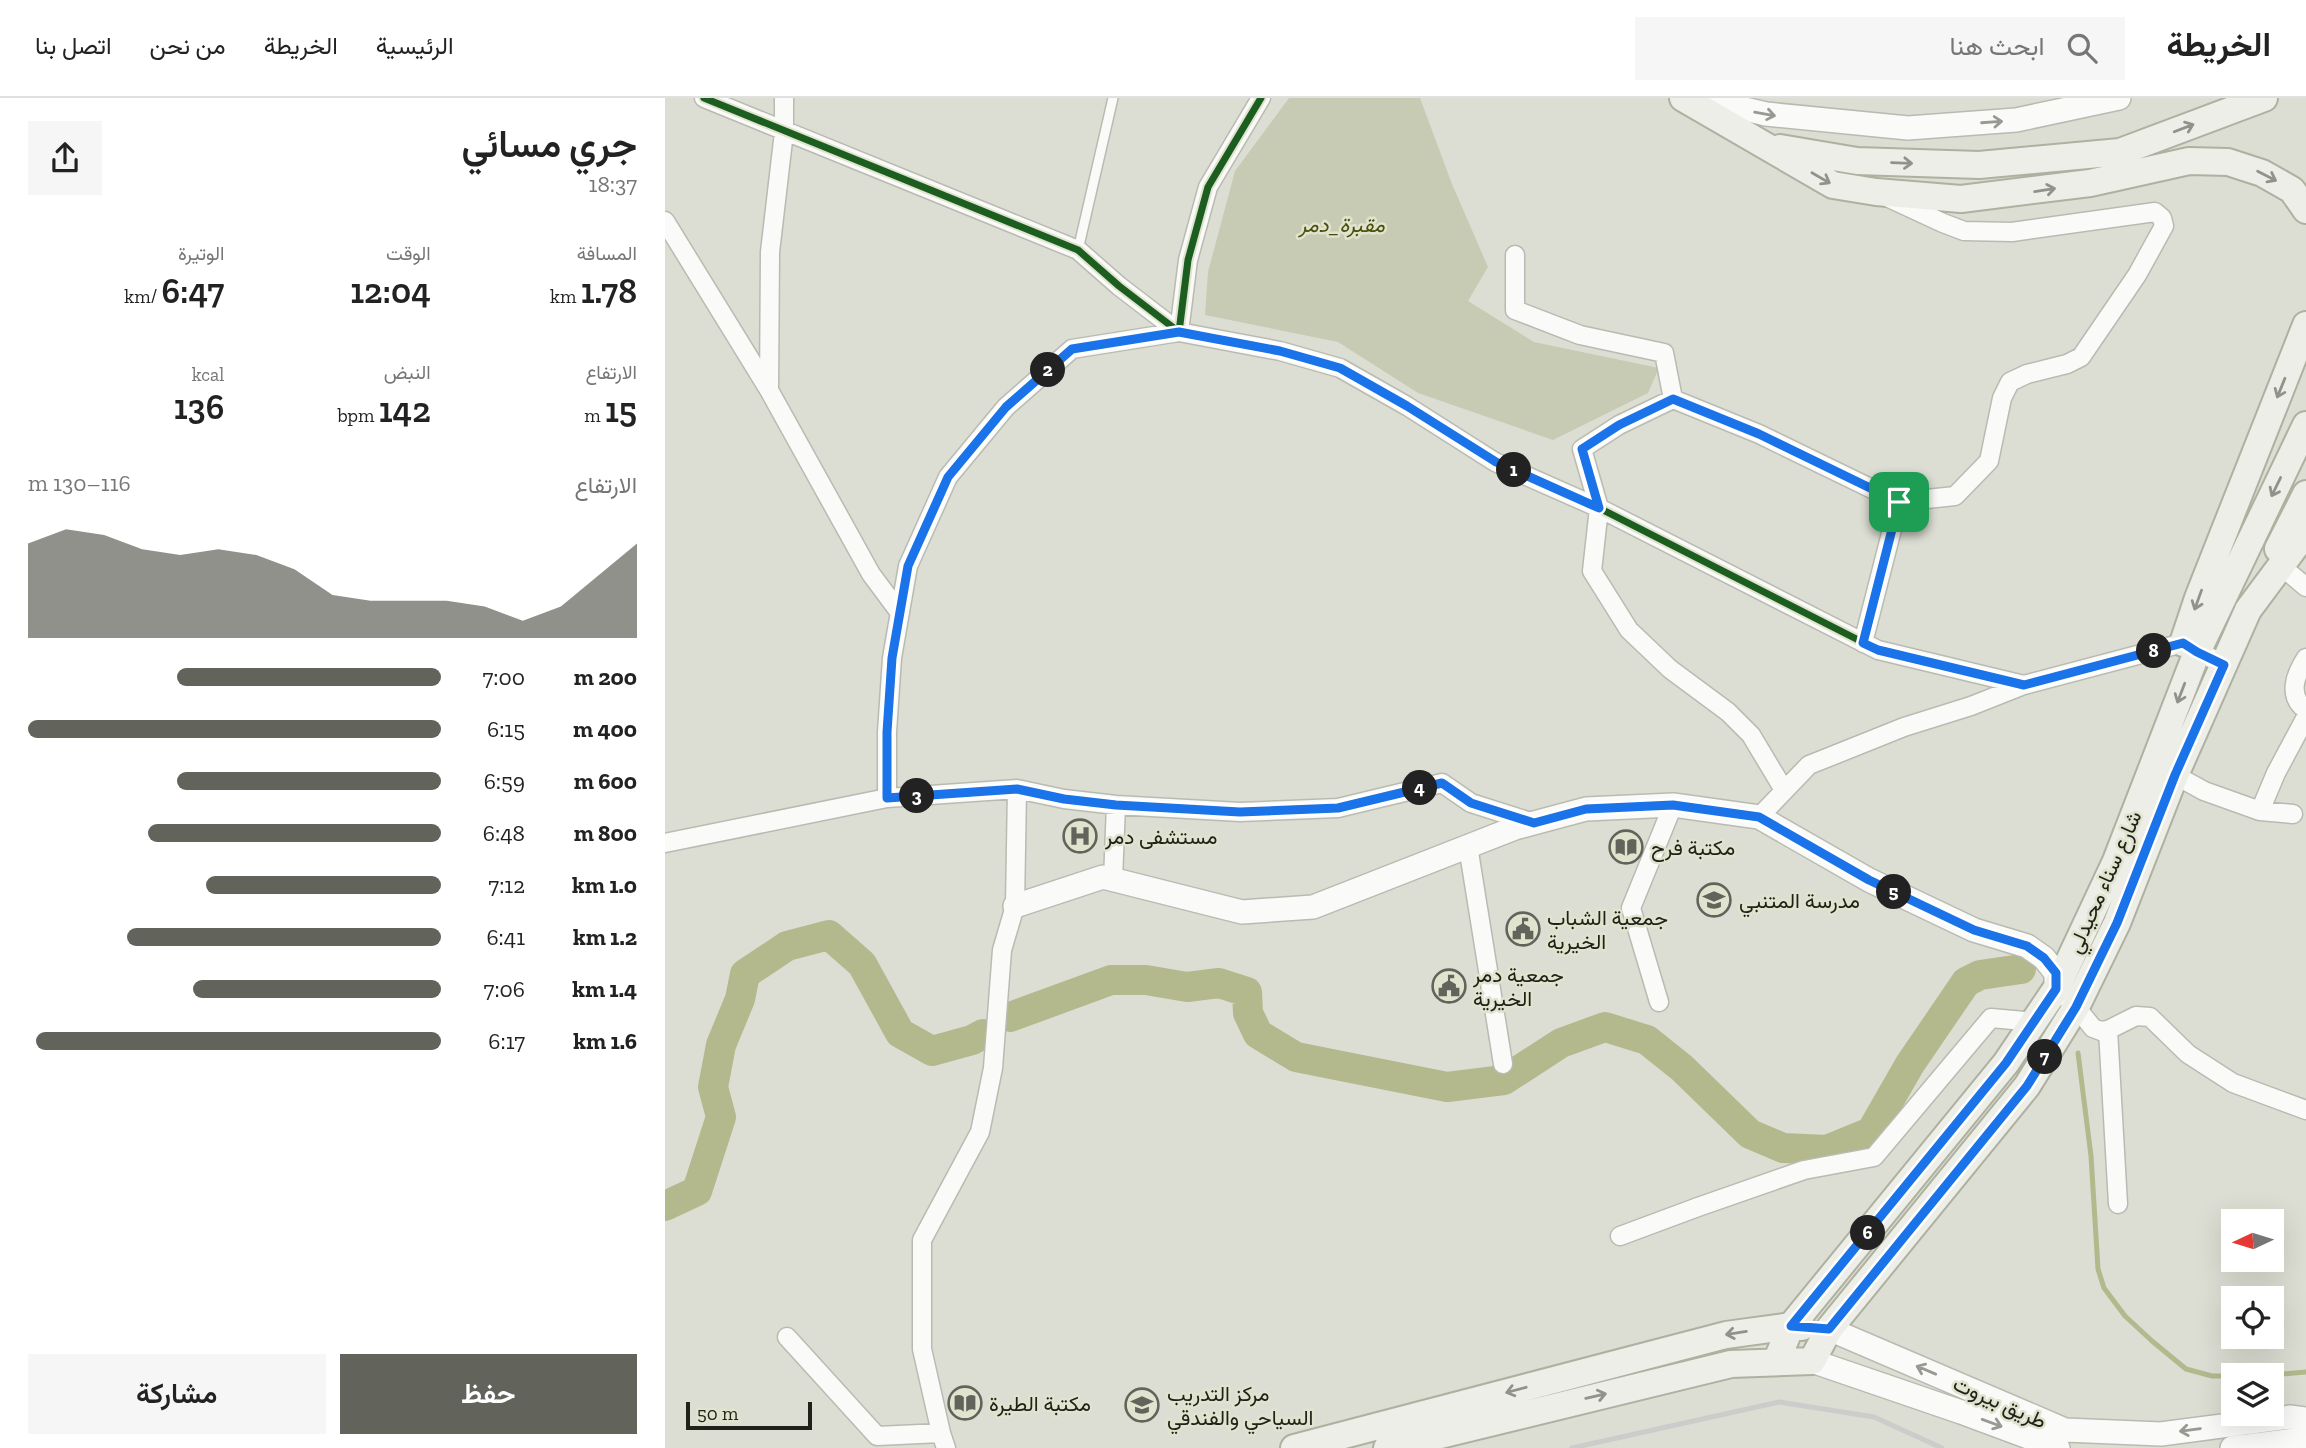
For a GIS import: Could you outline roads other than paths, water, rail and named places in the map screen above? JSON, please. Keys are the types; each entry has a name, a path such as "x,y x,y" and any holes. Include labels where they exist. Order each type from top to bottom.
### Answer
{"main road":[{"path":"1683,98 1833,185 1961,200 2090,183 2189,161 2228,162 2262,173 2292,190 2306,210"},
{"path":"1762,145 1857,161 1979,165 2120,152 2264,98"},
{"path":"2190,648 2198,598 2306,325"},
{"name":"شارع سناء محيدلي","path":"1776,1362 1791,1326 1997,1074 2056,989 2116,861 2190,648 2306,425"},
{"path":"1387,1448 1731,1364 1812,1361 1829,1329 2027,1086 2076,1007 2117,923 2175,775 2248,610 2306,494"},
{"path":"2248,610 2306,532"},
{"path":"1294,1448 1726,1335 1791,1326 1829,1329"}],"street":[{"path":"704,98 1079,250 1119,286 1179,332"},
{"path":"769,390 770,252 784,132 783,98"},
{"path":"1179,332 1188,260 1208,187 1261,98"},
{"path":"1699,98 1766,114 1908,128 2016,120 2119,98"},
{"path":"1784,790 1751,734 1728,712 1670,669 1629,630 1593,571 1599,508 1582,449 1619,425 1673,399 1759,434 1899,502 1955,496 1989,461 2002,398 2010,382 2081,357 2137,275 2164,226 2164,222 2155,212 2012,232 1964,231 1876,192"},
{"path":"665,221 769,390 871,574 900,613"},
{"path":"1515,255 1515,310 1580,335 1664,353 1673,399"},
{"path":"887,798 887,732 892,658 908,566 948,477 1006,407 1072,349 1179,332 1280,351 1340,368 1496,462 1599,508 1878,650 2024,685"},
{"path":"1863,643 1899,502"},
{"path":"2281,566 2306,587"},
{"path":"1759,817 1809,765 1904,727 1971,706 2024,685 2190,648 2224,665"},
{"path":"2306,658 2298,671 2294,695 2298,705 2306,710"},
{"path":"2260,811 2276,773 2306,717"},
{"path":"2175,775 2204,791 2260,811 2294,814"},
{"path":"665,843 887,798 1017,789 1064,799 1116,805 1240,812 1338,808 1442,783 1471,803 1534,823"},
{"path":"787,1337 877,1436 943,1441 922,1349 922,1240 980,1132 993,1068 1002,950 1015,906 1017,789"},
{"path":"1114,880 1116,805"},
{"path":"1015,906 1103,877 1242,912 1313,907 1468,846 1534,823 1586,809 1673,805 1759,817 1869,880 1974,930 2027,946 2044,958 2056,973 2056,989 2076,1007 2093,1028 2108,1030 2136,1016 2150,1017 2188,1054 2233,1083 2306,1110"},
{"path":"1659,1002 1631,908 1673,805"},
{"path":"1468,846 1503,1064"},
{"path":"1620,1236 1804,1170 1874,1157 1991,1018 2035,1022"},
{"path":"2108,1030 2118,1204"},
{"name":"طريق بيروت","path":"1829,1329 2065,1430 2161,1434 2290,1417 2306,1419"},
{"path":"1812,1361 2058,1448"},
{"path":"2232,1448 2294,1440 2306,1441"}],"lane":[{"path":"1079,250 1113,98"}],"waterway":[{"path":"665,1206 697,1191 721,1117 713,1087 721,1045 740,999 745,974 787,946 829,935 862,964 900,1033 932,1051 972,1040 983,1034"},
{"path":"1010,1017 1111,980 1146,980 1187,987 1219,983 1247,992 1248,1013 1258,1034 1296,1057 1447,1087 1504,1080 1561,1043 1605,1027 1647,1040 1682,1068 1750,1134 1783,1148 1827,1150 1871,1132 1910,1064 1966,982 1980,975 2021,969"},
{"path":"2078,1053 2091,1156 2098,1269 2104,1288 2125,1316 2186,1369 2221,1376"},
{"path":"2284,1374 2306,1372"}],"railway":[{"path":"1572,1448 1779,1402 1874,1417 1942,1448"}],"place":[{"name":"مستشفى دمر","path":"1080,836"},
{"name":"مكتبة فرح","path":"1626,847"},
{"name":"مدرسة المتنبي","path":"1714,900"},
{"name":"جمعية الشباب الخيرية","path":"1523,929"},
{"name":"جمعية دمر الخيرية","path":"1449,986"},
{"name":"مكتبة الطيرة","path":"965,1403"},
{"name":"مركز التدريب السياحي والفندقي","path":"1142,1405"}],"park label":[{"name":"مقبرة_دمر","path":"1342,224"}]}
